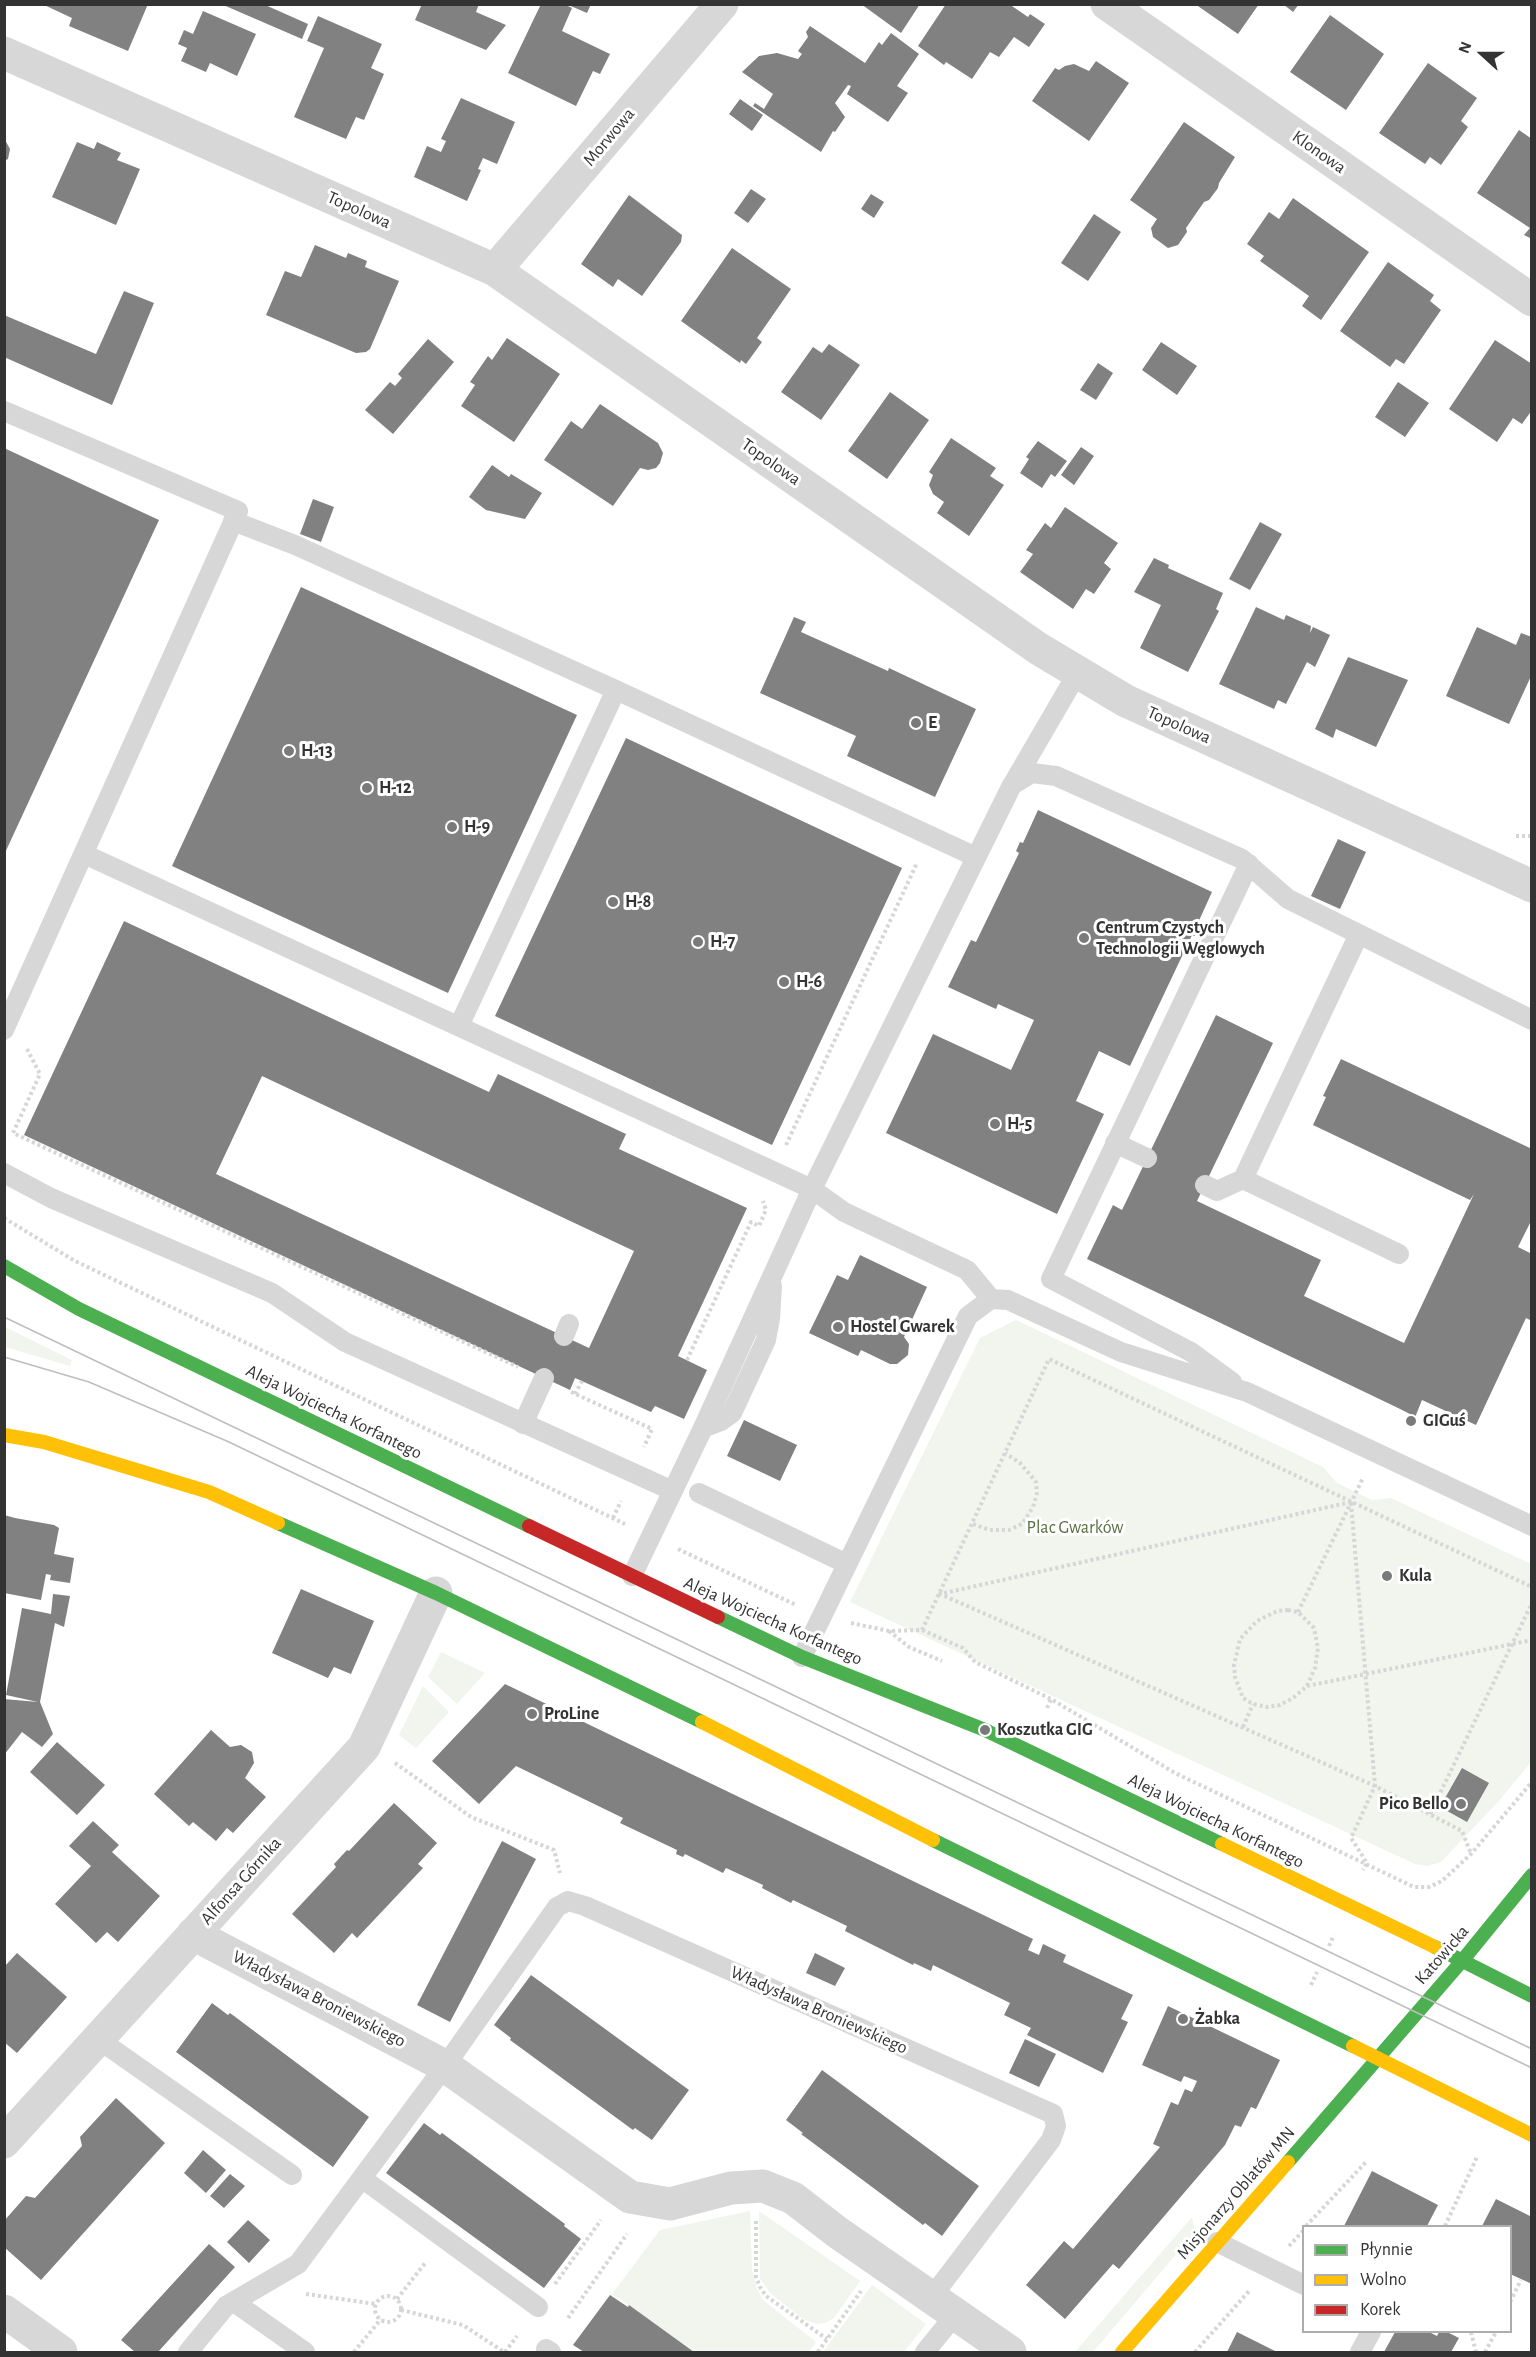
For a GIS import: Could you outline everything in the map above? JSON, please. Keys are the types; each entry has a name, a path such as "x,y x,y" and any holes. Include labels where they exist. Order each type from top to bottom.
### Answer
{"main road":[{"name":"Aleja Wojciecha Korfantego","path":"4,1266 79,1309 632,1576 802,1657 985,1730 1532,1996"},
{"path":"4,1435 44,1442 209,1492 436,1593 1532,2135"},
{"name":"Katowicka","path":"1377,2057 1462,1960 1532,1875"},
{"name":"Misjonarzy Oblatów MN","path":"1122,2352 1377,2057"}],"street":[{"name":"Morwowa","path":"495,270 722,4"},
{"name":"Klonowa","path":"1107,4 1532,300"},
{"name":"Topolowa","path":"4,53 495,270 1039,649 1126,701 1532,886"},
{"name":"Alfonsa Górnika","path":"4,2142 364,1747 436,1593"},
{"name":"Władysława Broniewskiego","path":"193,1934 445,2066 630,2198 670,2204 731,2188 763,2186 793,2198 837,2232 1010,2352"},
{"path":"4,2311 61,2352"}],"lane":[{"path":"4,411 238,511 7,1019"},
{"path":"233,521 295,545 616,690 976,857"},
{"path":"632,1576 703,1428 812,1189 1012,784 1078,672"},
{"path":"459,1026 616,690"},
{"path":"1012,784 1032,772 1056,776 1242,859 1288,899 1532,1020"},
{"path":"84,854 812,1189 844,1212 967,1270 991,1299"},
{"path":"1247,1392 1191,1352 1051,1279 1249,864"},
{"path":"1205,1185 1217,1191 1243,1179 1359,934"},
{"path":"1115,1143 1147,1158"},
{"path":"4,1173 51,1198 272,1293 345,1342 673,1491"},
{"path":"1243,1179 1399,1254"},
{"path":"802,1657 968,1316 991,1299 1008,1300 1121,1352 1247,1392 1532,1526"},
{"path":"523,1424 544,1379"},
{"path":"699,1493 847,1564"},
{"path":"188,2352 226,2306 298,2264 445,2066 557,1907 568,1901"},
{"name":"Władysława Broniewskiego","path":"568,1901 585,1906 1053,2114 1056,2126 1051,2140 943,2306 925,2352"},
{"path":"98,2039 292,2175"},
{"path":"363,2179 538,2307"},
{"path":"1217,2242 1302,2284"},
{"path":"234,2302 304,2352"},
{"path":"1360,2352 1370,2333"}],"path":[{"path":"687,1360 751,1222 759,1226 766,1210 762,1198 930,835"},
{"path":"7,1019 39,1074 13,1133 652,1429"},
{"path":"4,1218 75,1261 821,1617 889,1631 922,1630 963,1648 975,1662 1052,1699 1175,1773 1414,1887 1429,1887 1442,1881 1471,1854 1532,1782"},
{"path":"922,1630 1049,1359 1532,1587"},
{"path":"575,1394 582,1381"},
{"path":"973,1524 989,1530 1009,1530 1022,1524 1033,1507 1037,1493 1036,1482 1020,1463 1005,1453"},
{"path":"940,1594 1351,1502"},
{"path":"1298,1612 1351,1502"},
{"path":"1351,1502 1375,1786 1351,1838 1367,1863"},
{"path":"940,1594 1375,1786 1462,1831 1471,1854"},
{"path":"1430,1814 1532,1603"},
{"path":"1277,1611 1298,1612 1307,1619 1316,1637 1318,1648 1315,1668 1307,1686 1301,1693 1280,1705 1267,1707 1253,1704 1243,1698 1235,1677 1234,1665 1240,1639 1246,1630 1267,1615 1277,1611"},
{"path":"889,1631 909,1647 942,1661"},
{"path":"1307,1686 1532,1640"},
{"path":"1047,1708 1052,1699"},
{"path":"1243,1727 1253,1704"},
{"path":"394,1762 471,1817 554,1850 568,1901"},
{"path":"1310,1985 1317,1972"},
{"path":"1447,2225 1477,2157"},
{"path":"1308,2225 1366,2162"},
{"path":"401,2310 463,2325 505,2352 621,2192"},
{"path":"549,2351 627,2235 621,2192"},
{"path":"756,2217 756,2277 760,2287 766,2296 827,2339"},
{"path":"1195,2352 1302,2231"},
{"path":"397,2299 445,2239"},
{"path":"1512,2298 1521,2280"},
{"path":"261,2287 376,2304"},
{"path":"818,2352 864,2287"},
{"path":"385,2296 397,2299 400,2314 390,2322 381,2319 376,2313 378,2300 385,2296"},
{"path":"354,2352 381,2319"},
{"path":"1470,2333 1476,2352"},
{"path":"1485,2352 1495,2333"}],"green space":[{"name":"Plac Gwarków","path":"1016,1320 1323,1467 1337,1483 1372,1500 1391,1498 1531,1564 1531,1762 1498,1802 1441,1862 1427,1866 1415,1864 850,1602 980,1338"},
{"path":"5,1327 72,1360 70,1366 5,1347"},
{"path":"441,1652 485,1673 457,1704 428,1677"},
{"path":"423,1686 449,1712 416,1748 399,1735"},
{"path":"750,2211 752,2270 757,2289 763,2300 816,2342 809,2352 695,2352 612,2294 660,2230"},
{"path":"759,2211 860,2281 834,2318 825,2323 816,2324 803,2319 771,2294 760,2279"},
{"path":"1192,2217 1195,2232 1093,2352 1075,2352"},
{"path":"872,2285 926,2324 904,2352 823,2352"}],"building":[{"path":"42,4 148,4 128,51 69,26 72,18"},
{"path":"221,4 263,4 308,24 302,39"},
{"path":"422,4 479,4 476,12 506,25 486,50 415,20"},
{"path":"541,4 564,4 572,8 562,31 610,54 600,74 593,71 576,106 508,73"},
{"path":"566,4 591,4 587,13"},
{"path":"861,4 920,4 901,33"},
{"path":"946,4 1009,4 1028,17 1030,14 1045,24 1029,47 1014,37 999,57 990,52 972,79 946,62 944,65 918,46"},
{"path":"1195,4 1259,4 1238,34"},
{"path":"1283,4 1299,4 1293,12"},
{"path":"203,11 256,34 237,76 210,63 206,72 181,61 187,48 178,44 184,30 193,34"},
{"path":"1330,15 1384,54 1346,110 1290,72"},
{"path":"318,16 382,44 371,68 384,74 364,120 356,117 346,139 294,117 324,48 307,41"},
{"path":"810,26 865,63 879,42 882,45 891,33 919,54 897,86 908,93 888,122 847,94 851,86 848,85 835,103 845,117 835,132 833,131 821,152 753,106 755,103 764,109 773,94 742,72 759,56 777,53 798,59 802,54 798,51 808,37 806,32"},
{"path":"1096,61 1129,83 1089,141 1032,101 1055,68 1059,70 1074,64 1089,71"},
{"path":"1428,63 1477,98 1461,121 1468,127 1441,165 1430,157 1425,164 1379,133"},
{"path":"461,98 515,122 497,164 483,158 478,169 481,170 467,201 414,177 427,146 441,152 446,141 441,139"},
{"path":"740,99 763,115 752,131 729,114"},
{"path":"1184,122 1235,157 1218,188 1209,200 1204,202 1186,228 1187,232 1178,245 1168,248 1153,237 1151,228 1157,219 1130,200"},
{"path":"1519,130 1532,139 1532,239 1524,235 1530,228 1477,193"},
{"path":"4,138 10,149 8,159 4,161"},
{"path":"77,142 94,149 97,142 121,153 117,160 140,169 116,225 52,197"},
{"path":"751,189 766,199 748,223 734,213"},
{"path":"871,194 884,202 874,218 861,209"},
{"path":"629,195 682,235 681,242 642,296 618,279 613,287 581,264"},
{"path":"1293,198 1369,252 1321,320 1302,306 1309,296 1260,261 1264,256 1247,244 1269,212 1279,219"},
{"path":"1094,214 1121,232 1088,281 1061,263"},
{"path":"315,245 346,258 348,253 367,261 365,267 399,281 370,349 366,352 356,353 266,315 285,271 301,277"},
{"path":"732,248 791,289 757,338 762,342 746,364 741,360 740,363 681,321"},
{"path":"1388,262 1434,295 1430,301 1441,310 1404,364 1396,359 1390,367 1340,331"},
{"path":"124,291 154,303 112,405 4,357 4,315 96,354"},
{"path":"507,338 560,374 514,442 461,406 475,385 470,382 488,356 492,360"},
{"path":"428,339 454,362 393,434 365,410 390,382 395,386 402,378 398,374"},
{"path":"1495,340 1532,364 1532,410 1522,424 1513,418 1497,442 1449,409"},
{"path":"1161,342 1197,366 1177,395 1142,370"},
{"path":"829,344 860,365 821,420 781,392 813,347 822,353"},
{"path":"1098,363 1113,373 1096,400 1080,390"},
{"path":"1398,382 1429,403 1405,437 1375,417"},
{"path":"890,392 929,420 887,479 848,451"},
{"path":"600,404 658,443 663,453 656,468 648,470 640,468 613,506 544,460 571,421 582,429"},
{"path":"951,438 996,468 990,476 1004,485 969,536 937,513 944,502 933,494 929,485 933,475 929,472"},
{"path":"1038,441 1067,461 1055,477 1051,474 1042,488 1020,473 1029,459 1026,457"},
{"path":"1081,447 1094,456 1074,485 1061,475"},
{"path":"4,448 159,520 4,855"},
{"path":"492,465 509,477 511,474 542,493 525,519 486,510 469,497"},
{"path":"313,499 334,507 321,542 300,534"},
{"path":"1065,507 1118,543 1104,563 1111,569 1094,594 1086,589 1073,609 1020,572 1033,554 1026,550 1045,523 1051,528"},
{"path":"1260,522 1282,534 1250,590 1229,579"},
{"path":"1154,558 1169,565 1168,568 1223,593 1216,609 1219,611 1188,672 1140,648 1161,605 1134,592"},
{"path":"301,587 577,715 448,993 172,866"},
{"path":"1256,607 1284,620 1286,615 1311,626 1310,633 1313,627 1330,635 1315,667 1307,662 1286,704 1278,700 1274,709 1219,684"},
{"path":"794,617 806,622 801,632 888,671 889,668 976,709 935,797 847,756 856,736 760,693"},
{"path":"1477,627 1516,645 1521,633 1532,637 1532,674 1509,724 1446,696"},
{"path":"1348,657 1408,680 1376,747 1336,729 1333,738 1315,729"},
{"path":"626,738 902,868 772,1145 495,1016"},
{"path":"1038,810 1212,892 1197,925 1200,926 1195,936 1192,935 1130,1066 1099,1051 1076,1101 1104,1114 1057,1214 886,1133 933,1034 1011,1070 1034,1020 998,1004 996,1009 948,987 971,940 976,942 1019,853 1016,851 1020,842 1023,843"},
{"path":"1338,839 1366,852 1340,909 1311,896"},
{"path":"124,921 489,1092 498,1074 626,1134 619,1149 747,1208 678,1356 707,1370 684,1419 655,1406 651,1412 575,1378 570,1390 24,1135","holes":["262,1076 634,1251 589,1348 216,1174"]},
{"path":"1216,1015 1273,1043 1197,1201 1321,1260 1304,1296 1404,1343 1474,1194 1470,1200 1313,1125 1326,1097 1323,1096 1341,1059 1532,1149 1532,1219 1518,1247 1532,1254 1532,1321 1526,1318 1476,1425 1422,1400 1414,1420 1409,1417 1410,1414 1396,1407 1087,1259 1113,1205 1122,1210"},
{"path":"860,1255 927,1287 904,1337 909,1344 908,1355 897,1364 890,1364 861,1350 858,1356 809,1333 837,1275 848,1280"},
{"path":"744,1420 797,1445 780,1481 727,1456"},
{"path":"4,1515 59,1528 54,1554 74,1558 70,1583 50,1580 51,1575 46,1574 41,1600 4,1593"},
{"path":"301,1589 374,1621 351,1674 334,1667 328,1678 272,1653"},
{"path":"53,1594 70,1596 64,1627 55,1623 40,1702 53,1734 42,1747 22,1732 4,1755 4,1699 38,1702 6,1695 22,1608 51,1614"},
{"path":"505,1684 1033,1939 1028,1950 1039,1955 1043,1944 1066,1955 1063,1962 1133,1995 1121,2019 1128,2022 1103,2073 1027,2035 1031,2028 1004,2015 1010,2003 933,1965 931,1971 914,1963 913,1965 845,1931 847,1926 793,1900 791,1903 762,1888 763,1885 726,1868 723,1873 685,1854 683,1857 676,1854 677,1850 620,1823 623,1818 516,1766 479,1804 432,1761"},
{"path":"211,1730 230,1747 241,1745 252,1752 254,1763 245,1778 266,1797 233,1833 227,1828 216,1841 193,1822 189,1826 154,1794"},
{"path":"57,1742 105,1785 77,1815 30,1772"},
{"path":"1462,1768 1489,1783 1467,1822 1440,1807"},
{"path":"394,1803 437,1843 418,1864 423,1868 357,1938 352,1933 334,1953 292,1914 336,1867 334,1864"},
{"path":"93,1821 119,1845 112,1852 160,1896 118,1942 107,1932 96,1943 55,1904 91,1866 69,1846"},
{"path":"502,1841 536,1859 450,2022 417,2005"},
{"path":"17,1953 67,1997 17,2053 4,2042 4,1967"},
{"path":"815,1953 845,1968 835,1986 806,1973"},
{"path":"531,1975 689,2090 652,2140 635,2128 633,2130 510,2040 511,2038 494,2025"},
{"path":"212,2003 228,2015 230,2013 369,2117 333,2167 176,2052"},
{"path":"1168,2006 1280,2060 1256,2109 1251,2107 1241,2127 1235,2125 1225,2145 1119,2269 1113,2264 1065,2319 1026,2285 1064,2241 1073,2249 1160,2147 1153,2144 1171,2102 1178,2105 1185,2089 1192,2092 1197,2081 1184,2076 1181,2082 1142,2065"},
{"path":"1025,2039 1056,2054 1039,2087 1009,2073"},
{"path":"822,2070 979,2186 942,2236 925,2223 923,2225 801,2134 803,2133 786,2120"},
{"path":"116,2098 165,2143 41,2280 4,2247 4,2221 26,2196 35,2198 82,2146 80,2137"},
{"path":"424,2123 440,2135 442,2133 565,2224 564,2226 581,2239 544,2288 386,2173"},
{"path":"203,2150 226,2170 206,2193 184,2173"},
{"path":"1372,2171 1438,2205 1428,2225 1345,2225"},
{"path":"230,2174 245,2186 224,2208 210,2196"},
{"path":"1496,2199 1532,2217 1532,2284 1512,2275 1512,2225 1483,2225"},
{"path":"248,2220 270,2240 249,2263 227,2242"},
{"path":"209,2244 235,2267 158,2352 135,2352 121,2340"},
{"path":"610,2295 628,2307 629,2305 694,2352 584,2352 573,2345"},
{"path":"1237,2332 1277,2352 1227,2352"},
{"path":"1394,2333 1431,2333 1437,2336 1438,2333 1449,2333 1459,2338 1451,2352 1384,2352"}],"tram line":[{"path":"4,1317 1532,2049"},
{"path":"4,1357 89,1382 229,1442 1532,2068"}],"traffic: fast":[{"path":"4,1266 79,1309 529,1526"},
{"path":"278,1523 436,1593 702,1722"},
{"path":"718,1617 802,1657 985,1730 1222,1844"},
{"path":"933,1840 1353,2046"},
{"path":"1288,2162 1462,1961 1532,1875"},
{"path":"1435,1947 1532,1996"}],"traffic: slow":[{"path":"4,1435 44,1442 209,1492 278,1523"},
{"path":"702,1722 933,1840"},
{"path":"1222,1844 1435,1947"},
{"path":"1353,2046 1532,2135"},
{"path":"1122,2352 1288,2162"}],"traffic: jam":[{"path":"529,1526 718,1617"}],"place":[{"name":"E","path":"916,723"},
{"name":"H-13","path":"289,751"},
{"name":"H-12","path":"367,788"},
{"name":"H-9","path":"452,827"},
{"name":"H-8","path":"613,902"},
{"name":"Centrum Czystych Technologii Węglowych","path":"1084,938"},
{"name":"H-7","path":"698,942"},
{"name":"H-6","path":"784,982"},
{"name":"H-5","path":"995,1124"},
{"name":"Hostel Gwarek","path":"838,1327"},
{"name":"GIGuś","path":"1411,1421"},
{"name":"Kula","path":"1387,1576"},
{"name":"ProLine","path":"532,1714"},
{"name":"Koszutka GIG","path":"985,1730"},
{"name":"Pico Bello","path":"1461,1804"},
{"name":"Żabka","path":"1183,2019"}]}
